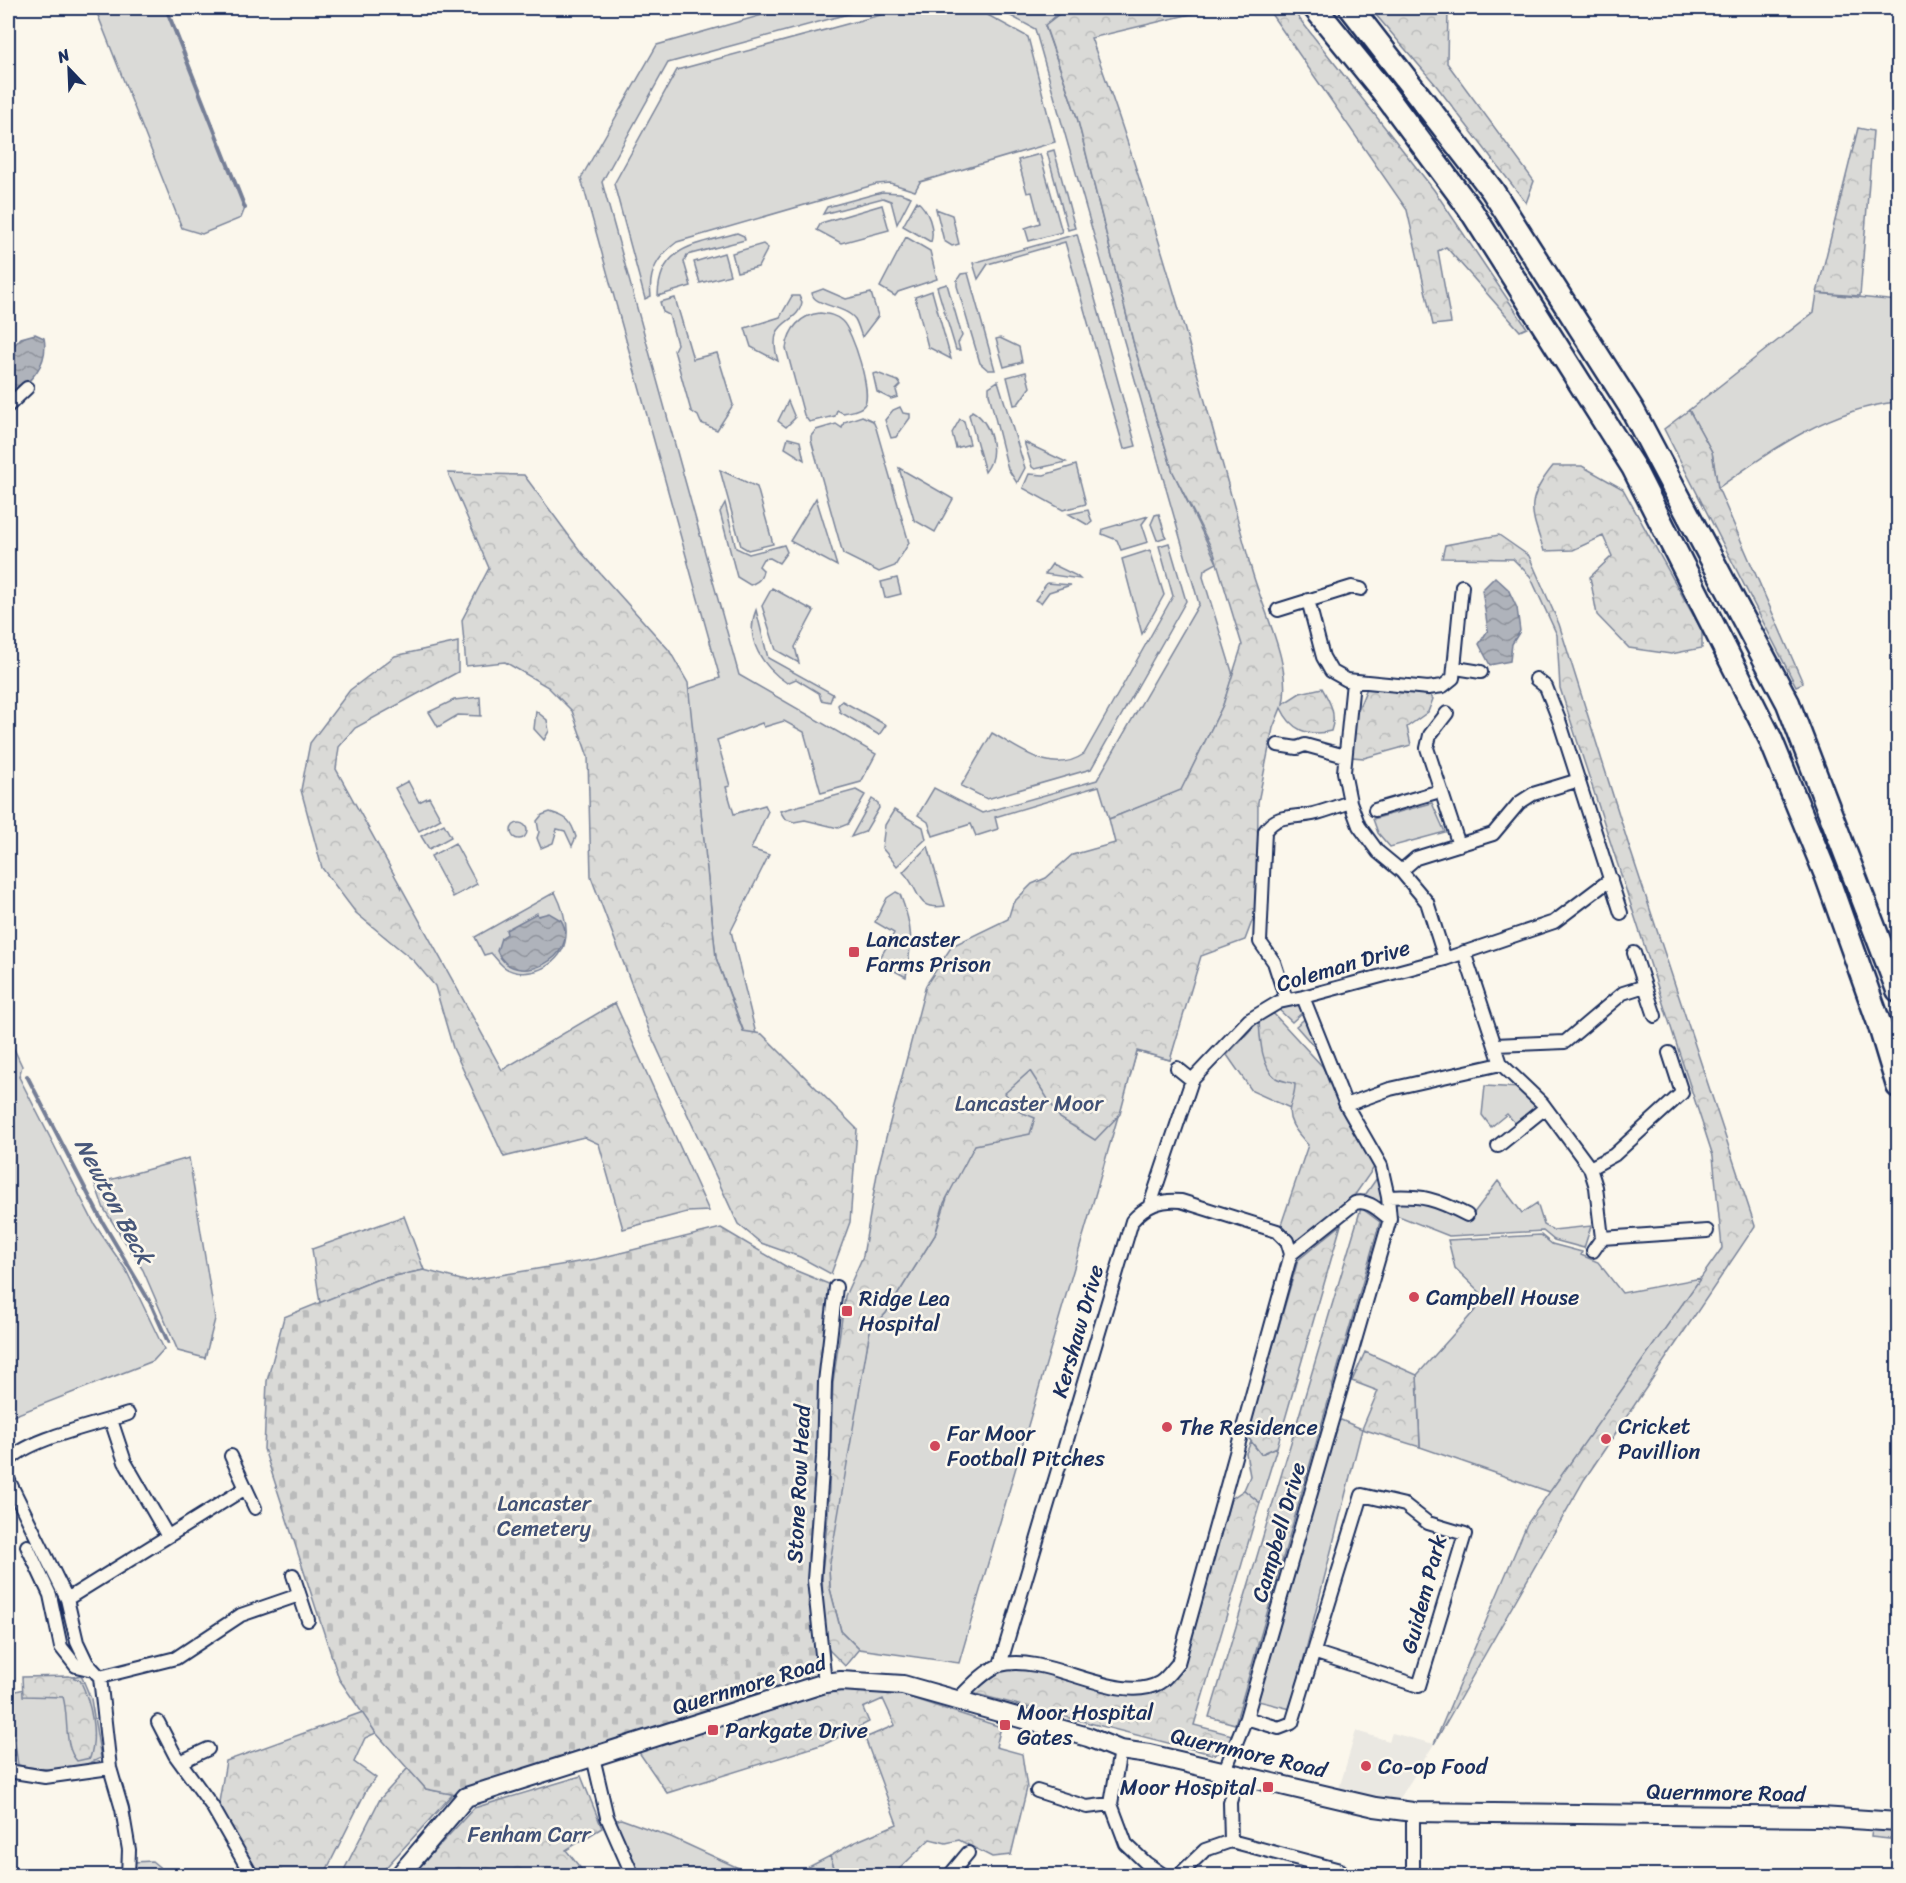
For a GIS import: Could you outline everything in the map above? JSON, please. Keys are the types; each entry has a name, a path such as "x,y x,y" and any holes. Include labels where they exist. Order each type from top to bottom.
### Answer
{"highway":[{"path":"1315,8 1381,89 1470,209 1633,467 1770,738 1827,877 1899,1086"},
{"path":"1352,8 1492,190 1632,409 1788,703 1899,990"}],"street":[{"path":"8,406 27,388"},
{"path":"1308,600 1323,657 1331,671 1353,682 1366,680 1428,688 1443,686 1453,678 1456,668 1462,586"},
{"path":"1278,610 1352,587 1361,589"},
{"path":"1456,668 1481,672"},
{"path":"1536,679 1546,687 1579,780 1621,913"},
{"path":"1353,682 1344,772 1350,802 1359,826 1378,852 1401,871 1427,902 1445,959"},
{"path":"1447,713 1427,742 1440,791 1459,845"},
{"path":"1278,745 1297,748 1305,745 1345,756"},
{"path":"1401,871 1416,858 1493,834 1519,803 1533,794 1579,780"},
{"path":"1374,810 1440,791"},
{"path":"1286,999 1274,962 1260,942 1265,831 1270,822 1281,818 1310,815 1350,802"},
{"name":"Coleman Drive","path":"1150,1205 1192,1080 1249,1020 1286,999 1303,997 1445,959 1554,922 1611,879"},
{"path":"1464,952 1500,1064 1515,1075 1545,1108 1590,1168 1596,1186 1602,1238 1593,1251"},
{"path":"1634,953 1655,1016"},
{"path":"1495,1046 1565,1042 1623,993 1645,986"},
{"name":"Campbell Drive","path":"1225,1770 1246,1718 1390,1219 1381,1167 1346,1105 1303,997"},
{"path":"1590,1168 1614,1155 1682,1093 1669,1053"},
{"path":"1346,1105 1390,1089 1500,1064"},
{"path":"1177,1068 1192,1080"},
{"path":"1461,1072 1515,1075"},
{"path":"1498,1146 1545,1108"},
{"path":"1388,1197 1417,1195 1436,1199 1467,1215"},
{"path":"957,1700 975,1683 1000,1665 1032,1665 1134,1690 1160,1683 1178,1663 1291,1254 1287,1241 1277,1231 1263,1226 1181,1201 1165,1199 1150,1205"},
{"path":"1291,1254 1355,1203 1362,1201 1369,1203 1390,1219"},
{"name":"Kershaw Drive","path":"1000,1665 1132,1221 1150,1205"},
{"path":"1602,1238 1707,1231"},
{"name":"Stone Row Head","path":"825,1683 814,1580 823,1457 825,1382 836,1287"},
{"path":"8,1462 13,1455 60,1435 128,1414"},
{"path":"111,1420 124,1462 167,1535"},
{"path":"231,1456 244,1489 255,1508"},
{"path":"8,1479 67,1599 77,1642 97,1674 110,1768 122,1809 129,1850 128,1875"},
{"path":"67,1599 244,1489"},
{"name":"Guidem Park","path":"1246,1718 1279,1728 1292,1723 1316,1653 1362,1495 1405,1505 1428,1523 1465,1534 1419,1686 1316,1653"},
{"path":"27,1546 50,1595 62,1647 76,1666 97,1674 176,1658 242,1615 299,1595"},
{"path":"292,1575 308,1620"},
{"name":"Quernmore Road","path":"399,1875 466,1797 825,1683 841,1681 903,1685 1088,1737 1120,1750 1225,1770 1353,1802 1413,1812 1812,1817 1899,1822"},
{"path":"158,1722 180,1762 212,1806 252,1875"},
{"path":"180,1762 208,1749"},
{"path":"1120,1750 1111,1804 1126,1844 1146,1863 1165,1875"},
{"path":"593,1757 607,1817 633,1875"},
{"path":"8,1771 45,1778 110,1768"},
{"path":"1231,1841 1230,1802 1235,1786"},
{"path":"1037,1791 1087,1807 1111,1804"},
{"path":"1413,1812 1413,1875"},
{"path":"1178,1875 1205,1850 1231,1841 1340,1869 1342,1875"},
{"path":"949,1875 968,1853"}],"shaded area":[{"path":"1356,1731 1389,1741 1392,1733 1434,1744 1397,1803 1339,1789"}],"green space":[{"path":"95,8 166,8 245,208 241,218 202,234 182,228"},
{"path":"787,8 870,8 668,63 602,182 739,675 876,754 861,782 821,793 804,732 784,721 764,727 762,723 717,740 730,786 726,787 734,814 765,805 768,811 751,849 769,855 731,931 756,1034 744,1032 716,958 688,689 720,678 581,178 657,45"},
{"path":"906,8 975,8 1028,37 1055,142 920,182 915,191 890,183 877,184 677,242 664,253 656,265 651,279 651,296 645,299 614,184 677,70"},
{"path":"996,8 1064,8 1045,26 1077,117 1135,349 1173,472 1217,563 1204,570 1203,577 1233,675 1223,705 1181,791 1109,819 1099,786 995,817 998,829 976,836 971,824 933,836 928,822 918,815 934,788 982,813 1097,780 1199,604 1035,29"},
{"path":"1067,8 1216,8 1091,38 1157,235 1251,568 1280,653 1285,688 1283,704 1300,693 1322,688 1332,708 1333,725 1331,731 1307,732 1295,727 1281,708 1273,728 1258,802 1257,908 1245,940 1201,956 1170,1060 1137,1051 1120,1114 1095,1140 1060,1118 1030,1071 1005,1093 1018,1111 1035,1118 1030,1134 975,1145 944,1203 935,1235 886,1313 870,1330 829,1568 830,1589 841,1631 859,1649 845,1666 824,1645 822,1573 828,1514 833,1383 845,1296 863,1256 878,1168 926,985 952,946 1008,919 1013,903 1032,884 1046,878 1072,855 1115,843 1109,819 1181,790 1223,705 1242,645 1214,553 1173,472 1135,349 1077,117 1045,25"},
{"path":"1267,8 1291,8 1434,190 1527,328 1520,331 1446,247 1438,251 1451,323 1433,325 1407,210"},
{"path":"1370,8 1448,8 1447,63 1534,181 1526,203 1435,84"},
{"path":"1858,128 1873,131 1860,296 1817,293"},
{"path":"1054,150 1075,228 1068,230 1047,152"},
{"path":"1040,154 1062,232 1029,241 1025,228 1040,223 1032,192 1027,193 1018,160"},
{"path":"882,192 900,193 911,197 897,224 891,201 883,198 823,214 827,207"},
{"path":"917,201 930,220 931,242 903,226"},
{"path":"882,205 889,230 841,243 817,230 821,223"},
{"path":"936,209 952,215 959,244 952,246 944,241"},
{"path":"737,233 744,236 745,240 687,255 684,262 691,286 658,296 660,279 665,266 673,257 695,245"},
{"path":"1077,234 1136,446 1124,449 1065,242 988,264 978,279 973,263"},
{"path":"906,237 930,251 937,279 898,292 895,296 880,287"},
{"path":"763,244 768,248 758,267 737,272 732,253"},
{"path":"724,253 730,275 700,283 694,262"},
{"path":"968,273 995,370 988,370 980,363 957,286 957,280 961,274"},
{"path":"947,284 962,336 958,343 960,350 956,350 937,287"},
{"path":"823,289 846,299 871,293 878,316 862,337 855,319 850,314 818,301 814,297 812,293"},
{"path":"932,291 951,359 928,347 915,297"},
{"path":"1817,293 1898,301 1898,402 1849,412 1826,422 1781,445 1718,488 1712,452 1689,410 1814,312"},
{"path":"792,296 799,296 802,302 799,310 779,329 776,336 775,347 778,361 751,347 745,328 780,317"},
{"path":"675,298 693,359 717,353 733,405 717,430 701,423 698,416 691,411 674,350 677,344 669,315 663,312 660,302"},
{"path":"820,313 837,317 846,327 861,363 866,399 864,405 857,410 843,413 837,410 835,416 809,422 804,415 786,348 797,324 813,314"},
{"path":"1000,338 1019,347 1022,362 1004,367 996,339"},
{"path":"1026,372 1030,387 1018,404 1014,405 1007,377"},
{"path":"877,373 898,381 901,385 896,390 898,397 891,399 877,392 873,374"},
{"path":"998,381 1025,468 1017,483 1008,469 989,394 989,387"},
{"path":"788,401 795,418 786,427 778,421"},
{"path":"900,407 903,413 910,414 910,418 896,437 891,438 885,420 893,410"},
{"path":"1689,410 1712,452 1718,488 1803,683 1796,686 1664,429"},
{"path":"972,411 984,422 991,438 992,456 985,472 969,415"},
{"path":"862,416 873,421 876,428 909,543 895,566 879,572 843,554 811,440 816,430 836,424 842,428 844,422"},
{"path":"960,419 964,421 970,444 956,448 952,433"},
{"path":"788,438 800,441 804,460 785,448"},
{"path":"1024,442 1066,462 1035,469 1032,467"},
{"path":"1076,465 1086,504 1063,510 1023,488 1029,474 1044,475"},
{"path":"1553,466 1582,466 1623,489 1702,631 1702,648 1671,654 1629,648 1597,615 1590,577 1612,556 1603,536 1573,550 1544,551 1533,516 1533,507 1538,489"},
{"path":"899,468 953,499 935,532 914,520"},
{"path":"720,470 757,487 773,544 748,550 741,546"},
{"path":"448,473 524,475 581,552 669,650 688,683 716,958 743,1031 762,1034 857,1129 850,1222 831,1274 800,1257 761,1243 738,1224 650,1033 591,877 588,757 572,711 548,687 505,662 466,666 462,620 489,568"},
{"path":"816,498 837,566 790,541"},
{"path":"725,503 736,548 749,554 784,545 787,552 779,563 770,558 763,559 759,566 763,570 761,578 750,585 737,577 720,512"},
{"path":"1088,510 1092,522 1088,525 1069,514"},
{"path":"1159,514 1166,537 1157,540 1151,524 1155,515"},
{"path":"1148,516 1142,524 1148,542 1121,550 1117,540 1102,534 1103,529"},
{"path":"1499,535 1529,556 1559,624 1628,843 1755,1226 1584,1480 1434,1744 1527,1524 1722,1248 1713,1156 1560,688 1557,635 1530,576 1513,559 1442,558 1445,545"},
{"path":"1169,543 1186,601 1091,769 987,799 961,786 992,733 1037,758 1048,761 1072,760 1084,754 1173,596 1159,546"},
{"path":"1150,550 1164,595 1142,634 1122,559"},
{"path":"1052,564 1077,576 1080,579 1045,574"},
{"path":"897,578 901,594 885,598 881,582"},
{"path":"1047,583 1071,585 1049,592 1041,603 1035,600"},
{"path":"772,588 814,611 795,647 799,663 776,650 762,606"},
{"path":"756,610 768,658 833,694 830,702 821,700 819,693 796,679 787,683 763,661 752,632"},
{"path":"458,642 458,672 355,728 339,747 336,769 502,1070 615,1003 709,1211 687,1212 623,1229 599,1144 584,1137 504,1157 453,1048 435,986 414,961 356,913 322,868 301,790 310,743 350,690 395,656"},
{"path":"1422,685 1433,699 1428,712 1407,727 1411,745 1364,758 1352,757 1355,717 1367,688"},
{"path":"480,697 481,716 458,715 438,727 429,712 454,700"},
{"path":"842,701 886,725 879,735 840,712 838,705"},
{"path":"536,711 547,720 549,731 544,740 534,729"},
{"path":"408,781 419,802 429,797 441,819 419,831 395,788"},
{"path":"856,790 865,795 848,824 838,828 805,820 794,822 785,819 780,811"},
{"path":"872,799 878,803 879,808 865,832 851,837"},
{"path":"1432,803 1445,832 1390,847 1378,833 1373,819"},
{"path":"894,810 923,827 926,839 897,866 882,848 885,825"},
{"path":"550,812 570,823 576,837 572,846 565,831 557,829 553,843 541,848 537,838 539,832 537,821 542,815"},
{"path":"519,823 525,825 527,831 525,837 519,839 513,837 511,831 513,825"},
{"path":"444,824 451,837 429,849 421,836"},
{"path":"455,843 477,884 453,897 431,856"},
{"path":"928,846 945,906 935,907 923,902 903,872"},
{"path":"555,892 562,909 566,929 562,951 556,958 540,969 522,973 504,967 491,953 484,955 475,937"},
{"path":"896,892 900,894 910,927 906,977 878,962 894,933 875,922 887,898"},
{"path":"1301,1002 1304,1011 1292,1022 1277,1008"},
{"path":"1273,1013 1322,1066 1375,1166 1352,1199 1296,1244 1281,1225 1308,1145 1294,1128 1290,1118 1289,1112 1295,1084 1276,1078 1264,1059 1259,1021"},
{"path":"1307,1017 1326,1060 1296,1026"},
{"path":"1259,1021 1261,1041 1276,1078 1296,1084 1295,1098 1290,1108 1252,1091 1227,1055"},
{"name":"Far Moor Football Pitches","path":"1179,1025 1170,1060 1137,1051 959,1663 859,1649 841,1631 830,1589 829,1568 836,1514 870,1330 886,1313 935,1235 949,1192 939,1087"},
{"path":"8,1036 22,1066 19,1077 95,1225 126,1270 164,1349 153,1361 8,1418"},
{"path":"1485,1086 1521,1088 1537,1107 1515,1123 1507,1114 1491,1127 1482,1115"},
{"path":"189,1158 215,1319 205,1358 178,1351 143,1270 104,1209 95,1184"},
{"path":"1379,1175 1386,1212 1363,1198"},
{"path":"1498,1181 1522,1213 1537,1203 1544,1225 1553,1230 1591,1226 1584,1248 1554,1240 1543,1231 1449,1236 1396,1215 1393,1203 1413,1202 1441,1208 1467,1222"},
{"path":"1361,1208 1380,1222 1235,1724 1209,1717"},
{"path":"404,1216 424,1270 376,1280 320,1303 312,1249"},
{"path":"1341,1225 1277,1447 1261,1454 1247,1436 1298,1260"},
{"name":"Lancaster Cemetery","path":"721,1228 787,1267 836,1287 814,1580 825,1683 466,1797 426,1789 376,1733 339,1679 264,1449 267,1381 284,1317 376,1280 424,1270 465,1281 596,1259"},
{"path":"1541,1235 1552,1244 1582,1252 1581,1255 1598,1262 1622,1293 1701,1278 1550,1492 1420,1447 1417,1375 1486,1298 1455,1268 1448,1240"},
{"path":"1365,1352 1417,1375 1420,1447 1362,1429 1378,1391 1352,1381"},
{"path":"1341,1420 1362,1429 1291,1709 1258,1701 1337,1423"},
{"path":"1251,1442 1261,1454 1277,1447 1260,1503 1244,1490 1250,1476 1246,1453"},
{"path":"1244,1490 1260,1503 1194,1725 1232,1735 1226,1748 1215,1755 972,1693 1002,1670 1032,1670 1133,1695 1162,1688 1183,1665 1231,1499"},
{"path":"81,1675 91,1699 101,1758 81,1766 60,1769 18,1765 8,1693"},
{"path":"69,1676 80,1680 90,1708 93,1729 90,1758 77,1761 68,1739 63,1697 23,1696 22,1677"},
{"path":"833,1690 902,1695 1001,1727 996,1747 1022,1754 1027,1788 1011,1855 992,1857 959,1840 946,1843 930,1839 893,1875 837,1875 830,1856 855,1842 897,1824 865,1738 895,1725 883,1699 863,1708 869,1722 827,1743 667,1793 638,1751"},
{"path":"8,1691 16,1755 8,1757"},
{"path":"363,1712 376,1733 365,1738 354,1762 376,1778 367,1789 324,1875 256,1875 218,1808 226,1761"},
{"path":"408,1768 426,1789 453,1794 379,1875 341,1876 380,1799"},
{"name":"Fenham Carr","path":"581,1776 602,1828 566,1850 586,1875 412,1875 474,1808"},
{"path":"621,1819 671,1837 747,1872 801,1871 830,1856 837,1875 641,1875 633,1868 614,1821"},
{"path":"1872,1829 1898,1830 1898,1840 1871,1837"},
{"path":"152,1861 169,1875 135,1875 134,1862"}],"water":[{"path":"35,334 44,338 44,356 41,364 31,379 8,394 8,352 21,338"},
{"path":"1495,577 1508,589 1517,608 1520,631 1512,644 1510,661 1490,665 1479,644 1488,630 1482,590"},
{"path":"537,913 538,916 549,913 561,920 565,933 563,946 544,964 531,969 517,969 506,963 497,951 501,938 507,934 506,930"}],"waterway":[{"path":"166,8 245,208"},
{"name":"Newton Beck","path":"27,1076 102,1221 151,1304 168,1342"}],"place":[{"name":"Lancaster Farms Prison","path":"854,952"},
{"name":"Campbell House","path":"1414,1297"},
{"name":"Ridge Lea Hospital","path":"847,1311"},
{"name":"The Residence","path":"1167,1427"},
{"name":"Cricket Pavillion","path":"1606,1439"},
{"name":"Far Moor Football Pitches","path":"935,1446"},
{"name":"Moor Hospital Gates","path":"1005,1725"},
{"name":"Parkgate Drive","path":"713,1730"},
{"name":"Co-op Food","path":"1366,1766"},
{"name":"Moor Hospital","path":"1268,1787"}],"park label":[{"name":"Lancaster Moor","path":"1029,1103"}]}
